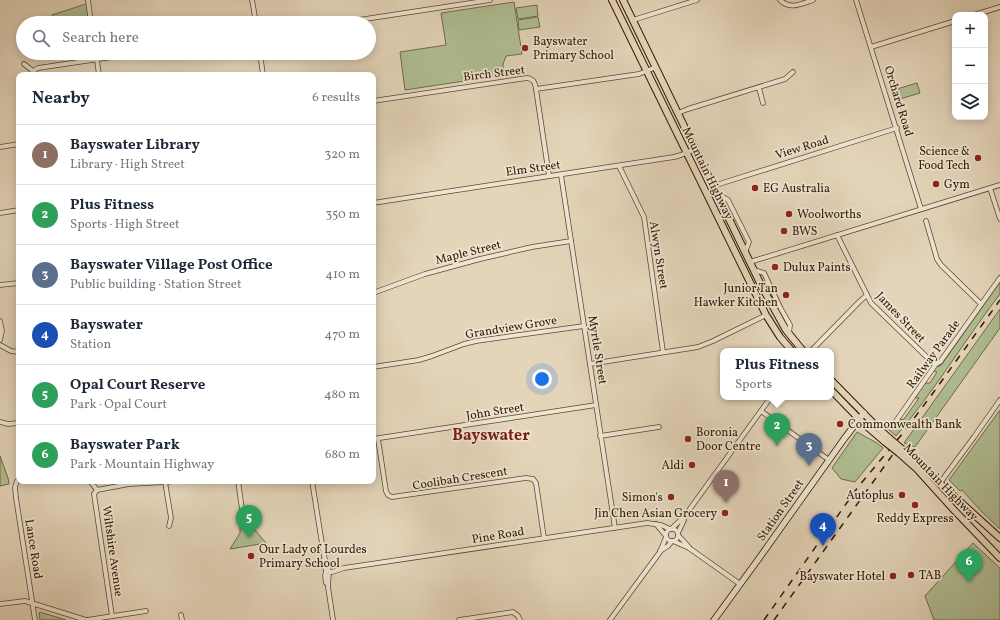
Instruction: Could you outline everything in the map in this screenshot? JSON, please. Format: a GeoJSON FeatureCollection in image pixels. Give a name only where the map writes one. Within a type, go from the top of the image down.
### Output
{"type":"FeatureCollection","features":[{"type":"Feature","properties":{"kind":"main road","name":"Mountain Highway"},"geometry":{"type":"LineString","coordinates":[[612,0],[766,316],[789,348]]}},
{"type":"Feature","properties":{"kind":"main road","name":"Mountain Highway"},"geometry":{"type":"LineString","coordinates":[[623,0],[754,270],[775,311],[789,334],[801,348]]}},
{"type":"Feature","properties":{"kind":"main road","name":"Mountain Highway"},"geometry":{"type":"LineString","coordinates":[[834,383],[864,413],[887,440]]}},
{"type":"Feature","properties":{"kind":"main road","name":"Mountain Highway"},"geometry":{"type":"LineString","coordinates":[[834,393],[864,424],[887,440],[940,483],[1000,538]]}},
{"type":"Feature","properties":{"kind":"main road","name":"Station Street"},"geometry":{"type":"LineString","coordinates":[[714,620],[864,413]]}},
{"type":"Feature","properties":{"kind":"main road","name":"Mountain Highway"},"geometry":{"type":"LineString","coordinates":[[900,451],[1000,558]]}},
{"type":"Feature","properties":{"kind":"main road"},"geometry":{"type":"LineString","coordinates":[[940,483],[938,486],[969,526]]}},
{"type":"Feature","properties":{"kind":"street"},"geometry":{"type":"LineString","coordinates":[[88,0],[91,16]]}},
{"type":"Feature","properties":{"kind":"street"},"geometry":{"type":"LineString","coordinates":[[252,0],[255,16]]}},
{"type":"Feature","properties":{"kind":"street"},"geometry":{"type":"LineString","coordinates":[[376,17],[490,0]]}},
{"type":"Feature","properties":{"kind":"street"},"geometry":{"type":"LineString","coordinates":[[633,20],[697,0]]}},
{"type":"Feature","properties":{"kind":"street"},"geometry":{"type":"LineString","coordinates":[[780,0],[787,6],[793,6],[813,0]]}},
{"type":"Feature","properties":{"kind":"street","name":"Orchard Road"},"geometry":{"type":"LineString","coordinates":[[856,0],[921,209]]}},
{"type":"Feature","properties":{"kind":"street"},"geometry":{"type":"LineString","coordinates":[[984,12],[1000,7]]}},
{"type":"Feature","properties":{"kind":"street"},"geometry":{"type":"LineString","coordinates":[[871,47],[952,22]]}},
{"type":"Feature","properties":{"kind":"street"},"geometry":{"type":"LineString","coordinates":[[33,72],[38,68],[90,60]]}},
{"type":"Feature","properties":{"kind":"street"},"geometry":{"type":"LineString","coordinates":[[97,60],[99,72]]}},
{"type":"Feature","properties":{"kind":"street"},"geometry":{"type":"LineString","coordinates":[[261,60],[263,72]]}},
{"type":"Feature","properties":{"kind":"street"},"geometry":{"type":"LineString","coordinates":[[24,64],[31,72]]}},
{"type":"Feature","properties":{"kind":"street","name":"Birch Street"},"geometry":{"type":"LineString","coordinates":[[376,101],[527,78],[534,81],[536,90],[638,74],[656,67]]}},
{"type":"Feature","properties":{"kind":"street"},"geometry":{"type":"LineString","coordinates":[[678,113],[785,79],[793,72]]}},
{"type":"Feature","properties":{"kind":"street"},"geometry":{"type":"LineString","coordinates":[[758,88],[763,103]]}},
{"type":"Feature","properties":{"kind":"street"},"geometry":{"type":"LineString","coordinates":[[536,90],[549,176]]}},
{"type":"Feature","properties":{"kind":"street","name":"View Road"},"geometry":{"type":"LineString","coordinates":[[713,186],[896,128]]}},
{"type":"Feature","properties":{"kind":"street"},"geometry":{"type":"LineString","coordinates":[[0,147],[16,144]]}},
{"type":"Feature","properties":{"kind":"street","name":"Elm Street"},"geometry":{"type":"LineString","coordinates":[[376,203],[674,157],[695,149]]}},
{"type":"Feature","properties":{"kind":"street","name":"Alwyn Street"},"geometry":{"type":"LineString","coordinates":[[619,166],[644,217],[664,352]]}},
{"type":"Feature","properties":{"kind":"street","name":"Myrtle Street"},"geometry":{"type":"LineString","coordinates":[[561,174],[615,528]]}},
{"type":"Feature","properties":{"kind":"street"},"geometry":{"type":"LineString","coordinates":[[750,262],[1000,185]]}},
{"type":"Feature","properties":{"kind":"street"},"geometry":{"type":"LineString","coordinates":[[990,188],[1000,219]]}},
{"type":"Feature","properties":{"kind":"street"},"geometry":{"type":"LineString","coordinates":[[0,213],[16,210]]}},
{"type":"Feature","properties":{"kind":"street"},"geometry":{"type":"LineString","coordinates":[[926,221],[937,259],[941,265],[981,304]]}},
{"type":"Feature","properties":{"kind":"street","name":"James Street"},"geometry":{"type":"LineString","coordinates":[[837,235],[871,303],[933,363],[936,364]]}},
{"type":"Feature","properties":{"kind":"street","name":"Maple Street"},"geometry":{"type":"LineString","coordinates":[[376,293],[425,274],[532,247],[571,241]]}},
{"type":"Feature","properties":{"kind":"street","name":"Railway Parade"},"geometry":{"type":"LineString","coordinates":[[874,424],[885,427],[894,424],[936,364],[940,362],[1000,278]]}},
{"type":"Feature","properties":{"kind":"street"},"geometry":{"type":"LineString","coordinates":[[0,285],[16,282]]}},
{"type":"Feature","properties":{"kind":"street"},"geometry":{"type":"LineString","coordinates":[[814,348],[849,311],[867,295]]}},
{"type":"Feature","properties":{"kind":"street"},"geometry":{"type":"LineString","coordinates":[[590,364],[698,347],[766,316]]}},
{"type":"Feature","properties":{"kind":"street"},"geometry":{"type":"LineString","coordinates":[[0,321],[2,331],[0,340]]}},
{"type":"Feature","properties":{"kind":"street","name":"Grandview Grove"},"geometry":{"type":"LineString","coordinates":[[376,367],[419,360],[476,341],[584,326]]}},
{"type":"Feature","properties":{"kind":"street"},"geometry":{"type":"LineString","coordinates":[[0,345],[11,351],[16,352]]}},
{"type":"Feature","properties":{"kind":"street"},"geometry":{"type":"LineString","coordinates":[[610,620],[660,552],[667,532],[684,517],[769,400]]}},
{"type":"Feature","properties":{"kind":"street"},"geometry":{"type":"LineString","coordinates":[[940,483],[1000,400]]}},
{"type":"Feature","properties":{"kind":"street","name":"John Street"},"geometry":{"type":"LineString","coordinates":[[376,439],[596,406]]}},
{"type":"Feature","properties":{"kind":"street"},"geometry":{"type":"LineString","coordinates":[[761,411],[829,460]]}},
{"type":"Feature","properties":{"kind":"street"},"geometry":{"type":"LineString","coordinates":[[0,422],[8,424],[16,423]]}},
{"type":"Feature","properties":{"kind":"street"},"geometry":{"type":"LineString","coordinates":[[600,436],[659,427]]}},
{"type":"Feature","properties":{"kind":"street","name":"Coolibah Crescent"},"geometry":{"type":"LineString","coordinates":[[376,444],[386,491],[392,498],[526,478],[533,479],[536,483],[544,538]]}},
{"type":"Feature","properties":{"kind":"street","name":"Lance Road"},"geometry":{"type":"LineString","coordinates":[[16,484],[16,498],[35,620]]}},
{"type":"Feature","properties":{"kind":"street"},"geometry":{"type":"LineString","coordinates":[[92,484],[97,490],[129,484]]}},
{"type":"Feature","properties":{"kind":"street"},"geometry":{"type":"LineString","coordinates":[[165,484],[171,518],[169,526]]}},
{"type":"Feature","properties":{"kind":"street"},"geometry":{"type":"LineString","coordinates":[[238,484],[242,509],[240,518]]}},
{"type":"Feature","properties":{"kind":"street"},"geometry":{"type":"LineString","coordinates":[[312,484],[324,556],[323,563],[328,571],[326,580],[333,620]]}},
{"type":"Feature","properties":{"kind":"street","name":"Wiltshire Avenue"},"geometry":{"type":"LineString","coordinates":[[97,490],[94,494],[112,616]]}},
{"type":"Feature","properties":{"kind":"street"},"geometry":{"type":"LineString","coordinates":[[660,552],[672,541],[677,539],[684,517]]}},
{"type":"Feature","properties":{"kind":"street","name":"Pine Road"},"geometry":{"type":"LineString","coordinates":[[328,571],[647,523],[661,524],[671,529]]}},
{"type":"Feature","properties":{"kind":"street"},"geometry":{"type":"LineString","coordinates":[[656,524],[668,539],[689,548],[740,584]]}},
{"type":"Feature","properties":{"kind":"street"},"geometry":{"type":"LineString","coordinates":[[671,529],[674,529],[689,548]]}},
{"type":"Feature","properties":{"kind":"street"},"geometry":{"type":"LineString","coordinates":[[0,604],[25,601],[86,620],[146,611]]}},
{"type":"Feature","properties":{"kind":"street"},"geometry":{"type":"LineString","coordinates":[[460,620],[513,612],[520,620]]}},
{"type":"Feature","properties":{"kind":"green space"},"geometry":{"type":"Polygon","coordinates":[[[514,2],[522,54],[506,56],[503,64],[504,75],[405,90],[400,52],[446,45],[441,13],[514,2]]]}},
{"type":"Feature","properties":{"kind":"green space"},"geometry":{"type":"Polygon","coordinates":[[[89,3],[90,16],[52,15],[89,3]]]}},
{"type":"Feature","properties":{"kind":"green space"},"geometry":{"type":"Polygon","coordinates":[[[537,5],[538,16],[518,19],[516,8],[537,5]]]}},
{"type":"Feature","properties":{"kind":"green space"},"geometry":{"type":"Polygon","coordinates":[[[538,17],[540,27],[519,30],[518,20],[538,17]]]}},
{"type":"Feature","properties":{"kind":"green space"},"geometry":{"type":"Polygon","coordinates":[[[917,83],[920,93],[900,99],[897,89],[917,83]]]}},
{"type":"Feature","properties":{"kind":"green space"},"geometry":{"type":"Polygon","coordinates":[[[1000,282],[1000,294],[923,402],[896,436],[888,428],[896,425],[899,420],[904,419],[919,398],[915,398],[925,383],[930,383],[937,372],[934,371],[935,367],[942,364],[1000,282]]]}},
{"type":"Feature","properties":{"kind":"green space"},"geometry":{"type":"Polygon","coordinates":[[[1000,309],[1000,328],[915,447],[904,443],[1000,309]]]}},
{"type":"Feature","properties":{"kind":"green space"},"geometry":{"type":"Polygon","coordinates":[[[1000,410],[1000,529],[962,490],[960,491],[949,480],[1000,410]]]}},
{"type":"Feature","properties":{"kind":"green space"},"geometry":{"type":"Polygon","coordinates":[[[857,432],[883,448],[855,482],[841,479],[832,468],[857,432]]]}},
{"type":"Feature","properties":{"kind":"green space"},"geometry":{"type":"Polygon","coordinates":[[[0,456],[9,484],[0,486],[0,456]]]}},
{"type":"Feature","properties":{"kind":"green space"},"geometry":{"type":"Polygon","coordinates":[[[248,522],[266,543],[230,549],[240,533],[240,526],[245,525],[248,522]]]}},
{"type":"Feature","properties":{"kind":"green space"},"geometry":{"type":"Polygon","coordinates":[[[973,543],[1000,568],[1000,620],[934,620],[925,596],[973,543]]]}},
{"type":"Feature","properties":{"kind":"green space"},"geometry":{"type":"Polygon","coordinates":[[[40,612],[66,620],[40,620],[40,612]]]}},
{"type":"Feature","properties":{"kind":"railway"},"geometry":{"type":"LineString","coordinates":[[764,620],[858,487],[903,433],[1000,300]]}},
{"type":"Feature","properties":{"kind":"railway"},"geometry":{"type":"LineString","coordinates":[[774,620],[901,443]]}},
{"type":"Feature","properties":{"kind":"place","name":"Bayswater Primary School"},"geometry":{"type":"Point","coordinates":[525,48]}},
{"type":"Feature","properties":{"kind":"place","name":"Science & Food Tech"},"geometry":{"type":"Point","coordinates":[978,158]}},
{"type":"Feature","properties":{"kind":"place","name":"Gym"},"geometry":{"type":"Point","coordinates":[936,184]}},
{"type":"Feature","properties":{"kind":"place","name":"EG Australia"},"geometry":{"type":"Point","coordinates":[755,188]}},
{"type":"Feature","properties":{"kind":"place","name":"Woolworths"},"geometry":{"type":"Point","coordinates":[789,214]}},
{"type":"Feature","properties":{"kind":"place","name":"BWS"},"geometry":{"type":"Point","coordinates":[784,231]}},
{"type":"Feature","properties":{"kind":"place","name":"Dulux Paints"},"geometry":{"type":"Point","coordinates":[775,267]}},
{"type":"Feature","properties":{"kind":"place","name":"Junior Tan Hawker Kitchen"},"geometry":{"type":"Point","coordinates":[786,295]}},
{"type":"Feature","properties":{"kind":"place","name":"Commonwealth Bank"},"geometry":{"type":"Point","coordinates":[840,424]}},
{"type":"Feature","properties":{"kind":"place","name":"Boronia Door Centre"},"geometry":{"type":"Point","coordinates":[688,439]}},
{"type":"Feature","properties":{"kind":"place","name":"Plus Fitness"},"geometry":{"type":"Point","coordinates":[777,446]}},
{"type":"Feature","properties":{"kind":"place","name":"Aldi"},"geometry":{"type":"Point","coordinates":[692,465]}},
{"type":"Feature","properties":{"kind":"place","name":"Bayswater Village Post Office"},"geometry":{"type":"Point","coordinates":[809,466]}},
{"type":"Feature","properties":{"kind":"place","name":"Autoplus"},"geometry":{"type":"Point","coordinates":[902,495]}},
{"type":"Feature","properties":{"kind":"place","name":"Simon's"},"geometry":{"type":"Point","coordinates":[671,497]}},
{"type":"Feature","properties":{"kind":"place","name":"Bayswater Library"},"geometry":{"type":"Point","coordinates":[726,503]}},
{"type":"Feature","properties":{"kind":"place","name":"Reddy Express"},"geometry":{"type":"Point","coordinates":[915,505]}},
{"type":"Feature","properties":{"kind":"place","name":"Jin Chen Asian Grocery"},"geometry":{"type":"Point","coordinates":[725,513]}},
{"type":"Feature","properties":{"kind":"place","name":"Opal Court Reserve"},"geometry":{"type":"Point","coordinates":[249,538]}},
{"type":"Feature","properties":{"kind":"place","name":"Bayswater"},"geometry":{"type":"Point","coordinates":[823,546]}},
{"type":"Feature","properties":{"kind":"place","name":"Our Lady of Lourdes Primary School"},"geometry":{"type":"Point","coordinates":[251,556]}},
{"type":"Feature","properties":{"kind":"place","name":"TAB"},"geometry":{"type":"Point","coordinates":[911,575]}},
{"type":"Feature","properties":{"kind":"place","name":"Bayswater Hotel"},"geometry":{"type":"Point","coordinates":[893,576]}},
{"type":"Feature","properties":{"kind":"place","name":"Bayswater Park"},"geometry":{"type":"Point","coordinates":[969,582]}},
{"type":"Feature","properties":{"kind":"district","name":"Bayswater"},"geometry":{"type":"Point","coordinates":[491,434]}}]}
